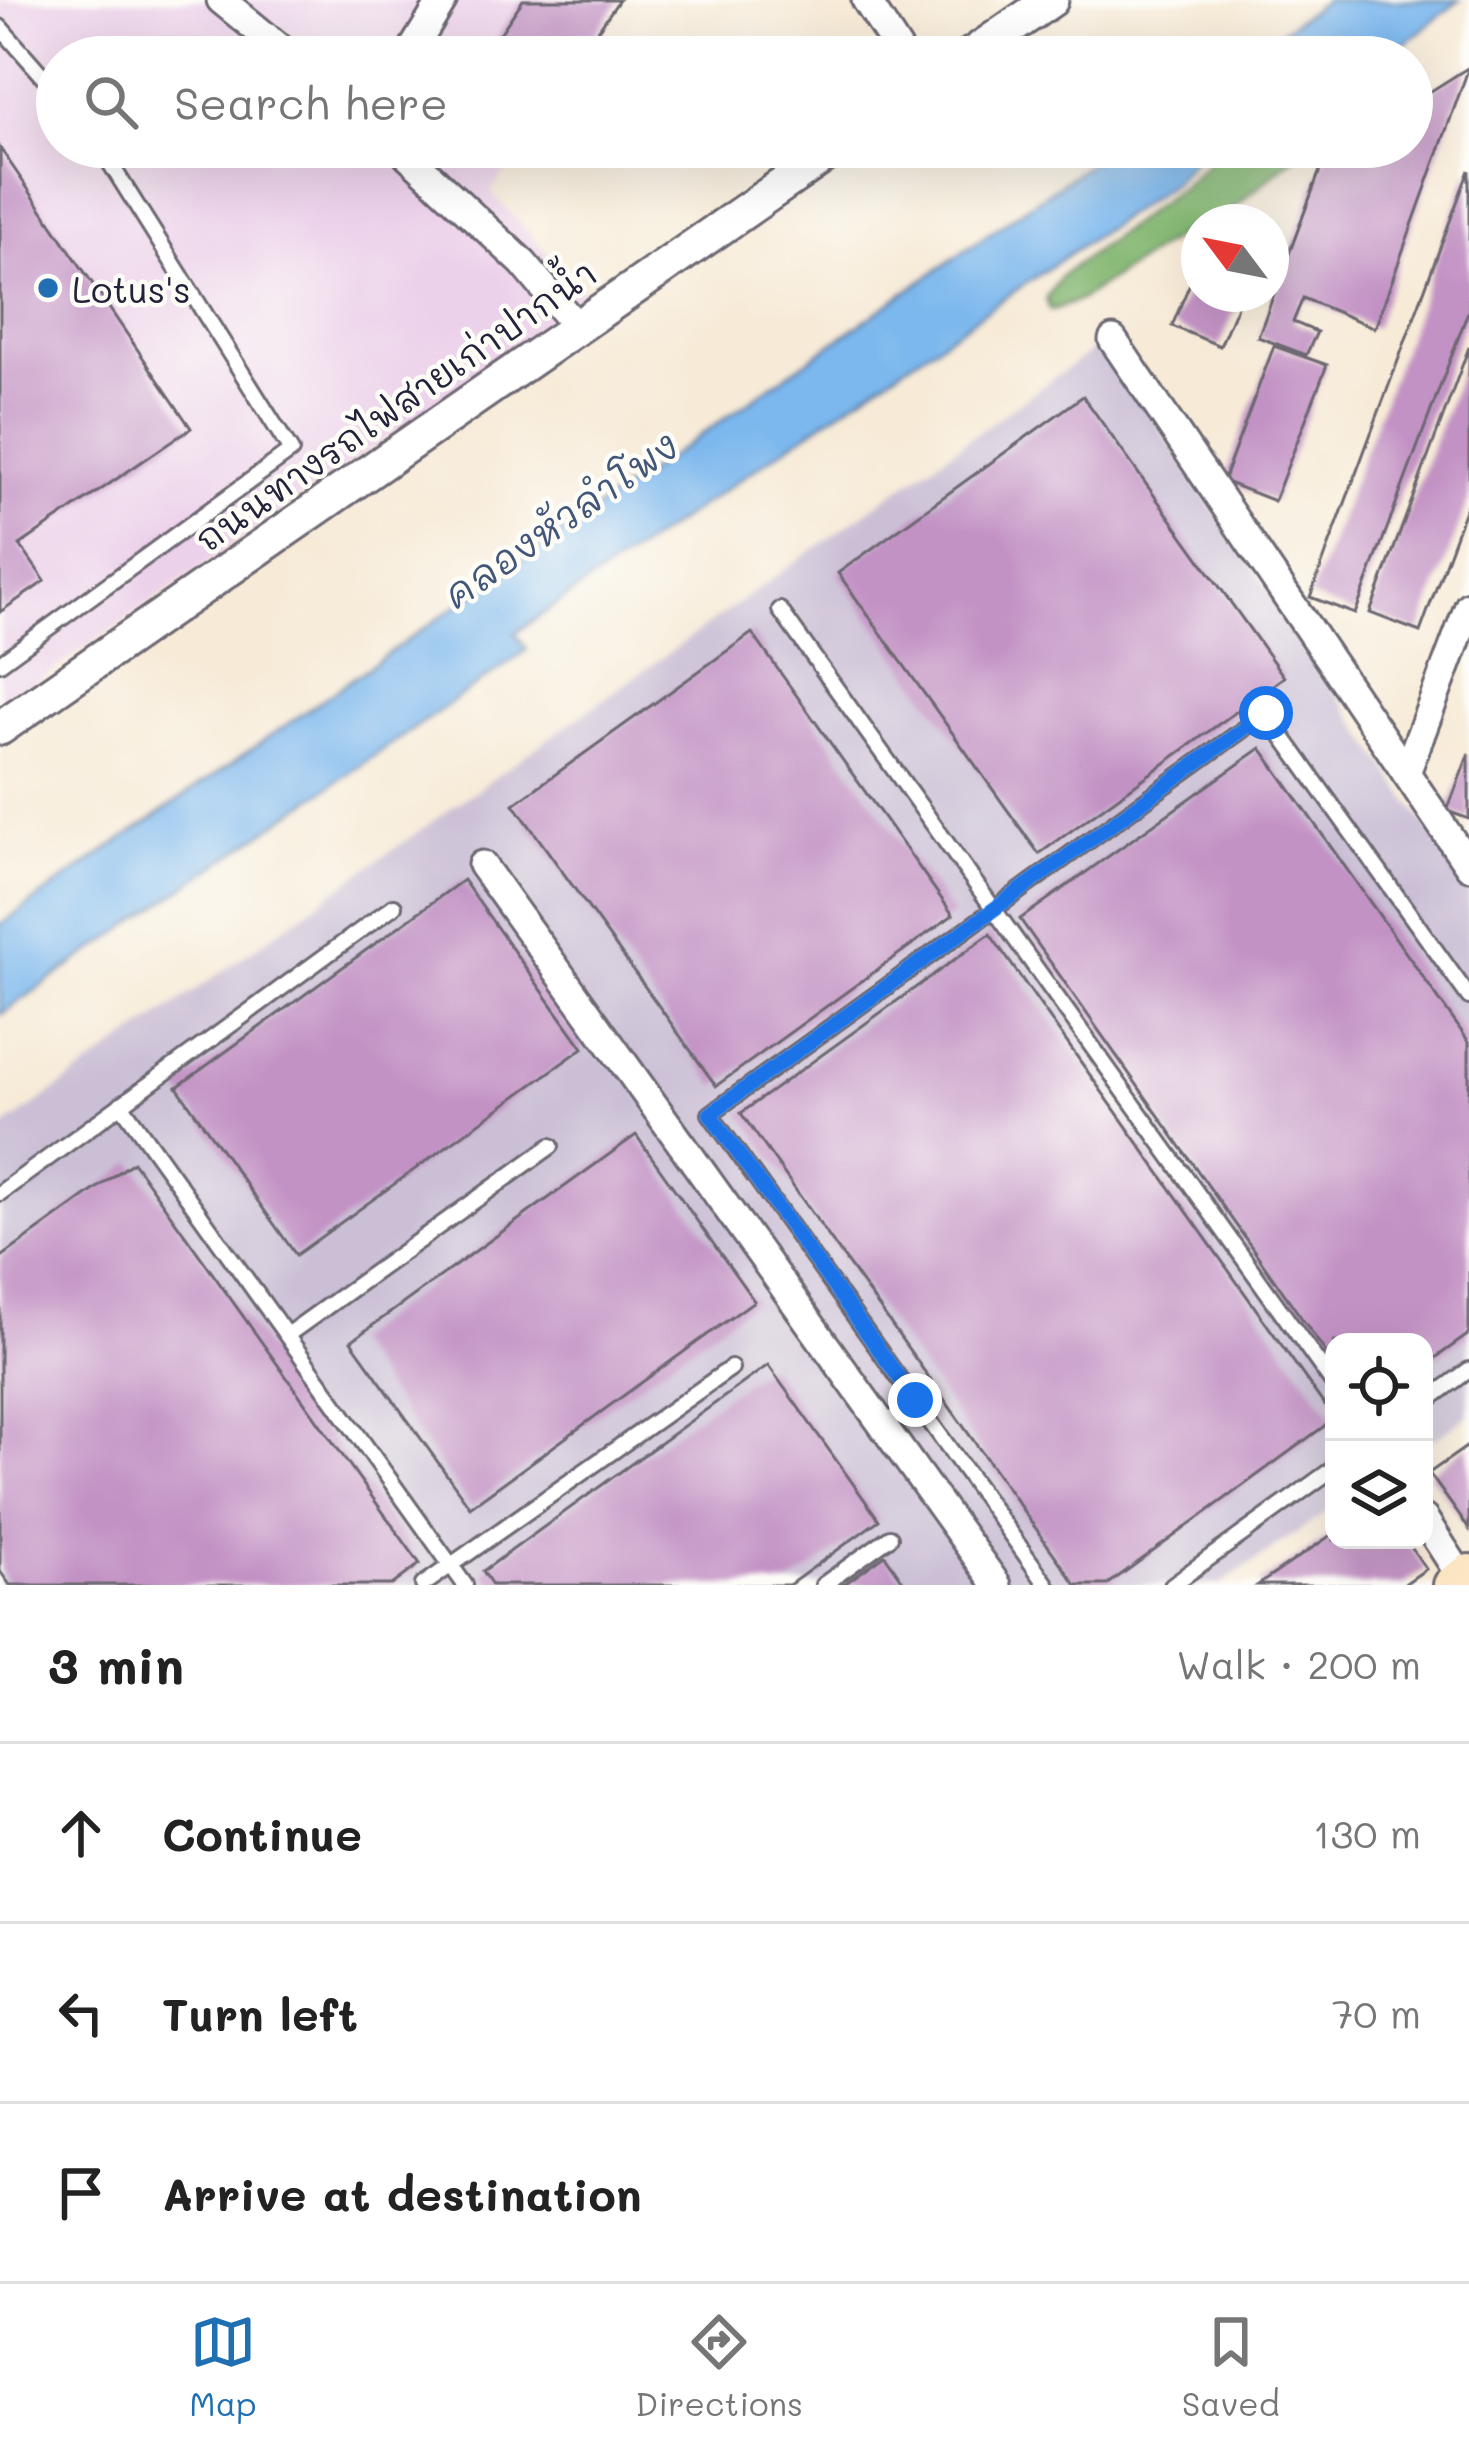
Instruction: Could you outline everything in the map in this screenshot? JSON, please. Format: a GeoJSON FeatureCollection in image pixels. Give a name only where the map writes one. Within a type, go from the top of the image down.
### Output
{"type":"FeatureCollection","features":[{"type":"Feature","properties":{"kind":"street"},"geometry":{"type":"LineString","coordinates":[[220,0],[265,36]]}},
{"type":"Feature","properties":{"kind":"street"},"geometry":{"type":"LineString","coordinates":[[421,36],[443,0]]}},
{"type":"Feature","properties":{"kind":"street"},"geometry":{"type":"LineString","coordinates":[[866,0],[889,36]]}},
{"type":"Feature","properties":{"kind":"street"},"geometry":{"type":"LineString","coordinates":[[999,36],[1051,0]]}},
{"type":"Feature","properties":{"kind":"street"},"geometry":{"type":"LineString","coordinates":[[421,168],[523,263],[576,326]]}},
{"type":"Feature","properties":{"kind":"street","name":"ถนนทางรถไฟสายเก่าปากน้ำ"},"geometry":{"type":"LineString","coordinates":[[0,728],[806,168]]}},
{"type":"Feature","properties":{"kind":"street"},"geometry":{"type":"LineString","coordinates":[[1113,340],[1469,866]]}},
{"type":"Feature","properties":{"kind":"street"},"geometry":{"type":"LineString","coordinates":[[1406,772],[1469,606]]}},
{"type":"Feature","properties":{"kind":"street"},"geometry":{"type":"LineString","coordinates":[[482,865],[997,1585]]}},
{"type":"Feature","properties":{"kind":"street"},"geometry":{"type":"LineString","coordinates":[[1433,1534],[1461,1579]]}},
{"type":"Feature","properties":{"kind":"lane"},"geometry":{"type":"LineString","coordinates":[[0,27],[36,68]]}},
{"type":"Feature","properties":{"kind":"lane"},"geometry":{"type":"LineString","coordinates":[[0,663],[291,451],[113,168]]}},
{"type":"Feature","properties":{"kind":"lane"},"geometry":{"type":"LineString","coordinates":[[779,610],[1325,1372]]}},
{"type":"Feature","properties":{"kind":"lane"},"geometry":{"type":"LineString","coordinates":[[1047,1585],[710,1114],[1266,713],[1469,997]]}},
{"type":"Feature","properties":{"kind":"lane"},"geometry":{"type":"LineString","coordinates":[[0,1193],[394,907]]}},
{"type":"Feature","properties":{"kind":"lane"},"geometry":{"type":"LineString","coordinates":[[121,1104],[465,1585]]}},
{"type":"Feature","properties":{"kind":"lane"},"geometry":{"type":"LineString","coordinates":[[287,1335],[551,1147]]}},
{"type":"Feature","properties":{"kind":"lane"},"geometry":{"type":"LineString","coordinates":[[424,1585],[731,1369]]}},
{"type":"Feature","properties":{"kind":"lane"},"geometry":{"type":"LineString","coordinates":[[1433,1396],[1469,1370]]}},
{"type":"Feature","properties":{"kind":"lane"},"geometry":{"type":"LineString","coordinates":[[884,1426],[915,1400]]}},
{"type":"Feature","properties":{"kind":"lane"},"geometry":{"type":"LineString","coordinates":[[1172,1585],[1325,1474]]}},
{"type":"Feature","properties":{"kind":"lane"},"geometry":{"type":"LineString","coordinates":[[823,1585],[890,1538]]}},
{"type":"Feature","properties":{"kind":"shaded area"},"geometry":{"type":"Polygon","coordinates":[[[0,0],[621,0],[597,36],[36,36],[36,168],[508,168],[491,192],[588,298],[0,707],[0,0]]]}},
{"type":"Feature","properties":{"kind":"shaded area"},"geometry":{"type":"Polygon","coordinates":[[[1103,343],[1469,891],[1469,1415],[1433,1440],[1433,1333],[1325,1333],[1325,1513],[1220,1585],[0,1585],[0,1130],[1103,343]]]}},
{"type":"Feature","properties":{"kind":"green space"},"geometry":{"type":"Polygon","coordinates":[[[1201,168],[1281,168],[1238,204],[1181,204],[1181,234],[1078,301],[1050,311],[1046,298],[1062,275],[1201,168]]]}},
{"type":"Feature","properties":{"kind":"water"},"geometry":{"type":"Polygon","coordinates":[[[1326,0],[1460,0],[1414,36],[1274,36],[1326,0]]]}},
{"type":"Feature","properties":{"kind":"water"},"geometry":{"type":"Polygon","coordinates":[[[1083,168],[1186,168],[1171,184],[515,633],[527,650],[0,1015],[0,925],[1083,168]]]}},
{"type":"Feature","properties":{"kind":"building"},"geometry":{"type":"Polygon","coordinates":[[[523,0],[619,0],[594,36],[498,36],[523,0]]]}},
{"type":"Feature","properties":{"kind":"building"},"geometry":{"type":"Polygon","coordinates":[[[1469,67],[1433,167],[1433,90],[1469,67]]]}},
{"type":"Feature","properties":{"kind":"building","name":"Lotus's"},"geometry":{"type":"Polygon","coordinates":[[[0,148],[191,428],[20,545],[45,581],[0,612],[0,148]]]}},
{"type":"Feature","properties":{"kind":"building"},"geometry":{"type":"Polygon","coordinates":[[[1321,168],[1433,168],[1375,328],[1303,298],[1293,322],[1317,332],[1306,355],[1258,337],[1267,312],[1289,312],[1289,254],[1321,168]]]}},
{"type":"Feature","properties":{"kind":"building"},"geometry":{"type":"Polygon","coordinates":[[[1469,170],[1469,309],[1355,614],[1310,597],[1469,170]]]}},
{"type":"Feature","properties":{"kind":"building"},"geometry":{"type":"Polygon","coordinates":[[[1181,305],[1181,312],[1234,312],[1220,346],[1172,326],[1181,305]]]}},
{"type":"Feature","properties":{"kind":"building"},"geometry":{"type":"Polygon","coordinates":[[[1274,346],[1327,365],[1274,501],[1223,481],[1274,346]]]}},
{"type":"Feature","properties":{"kind":"building"},"geometry":{"type":"Polygon","coordinates":[[[1469,347],[1469,499],[1420,632],[1370,613],[1469,347]]]}},
{"type":"Feature","properties":{"kind":"building"},"geometry":{"type":"Polygon","coordinates":[[[1083,396],[1284,677],[1039,854],[838,573],[1083,396]]]}},
{"type":"Feature","properties":{"kind":"building"},"geometry":{"type":"Polygon","coordinates":[[[752,633],[953,915],[716,1086],[514,804],[752,633]]]}},
{"type":"Feature","properties":{"kind":"building"},"geometry":{"type":"Polygon","coordinates":[[[1261,748],[1469,1042],[1469,1334],[1433,1360],[1433,1333],[1325,1333],[1325,1351],[1020,919],[1261,748]]]}},
{"type":"Feature","properties":{"kind":"building"},"geometry":{"type":"Polygon","coordinates":[[[1469,753],[1469,819],[1447,811],[1469,753]]]}},
{"type":"Feature","properties":{"kind":"building"},"geometry":{"type":"Polygon","coordinates":[[[463,880],[583,1048],[296,1255],[177,1087],[463,880]]]}},
{"type":"Feature","properties":{"kind":"building"},"geometry":{"type":"Polygon","coordinates":[[[990,934],[1325,1406],[1325,1426],[1107,1585],[1076,1585],[741,1113],[990,934]]]}},
{"type":"Feature","properties":{"kind":"building"},"geometry":{"type":"Polygon","coordinates":[[[636,1135],[754,1301],[470,1507],[351,1341],[636,1135]]]}},
{"type":"Feature","properties":{"kind":"building"},"geometry":{"type":"Polygon","coordinates":[[[133,1162],[420,1564],[392,1585],[10,1585],[0,1571],[0,1258],[133,1162]]]}},
{"type":"Feature","properties":{"kind":"building"},"geometry":{"type":"Polygon","coordinates":[[[768,1365],[879,1520],[789,1585],[492,1585],[483,1571],[768,1365]]]}},
{"type":"Feature","properties":{"kind":"building"},"geometry":{"type":"Polygon","coordinates":[[[1469,1445],[1469,1529],[1433,1479],[1433,1470],[1469,1445]]]}},
{"type":"Feature","properties":{"kind":"building"},"geometry":{"type":"Polygon","coordinates":[[[1325,1539],[1325,1549],[1412,1549],[1426,1569],[1403,1585],[1258,1585],[1325,1539]]]}},
{"type":"Feature","properties":{"kind":"building"},"geometry":{"type":"Polygon","coordinates":[[[885,1555],[906,1585],[843,1585],[885,1555]]]}},
{"type":"Feature","properties":{"kind":"place","name":"Lotus's"},"geometry":{"type":"Point","coordinates":[48,288]}},
{"type":"Feature","properties":{"kind":"route"},"geometry":{"type":"LineString","coordinates":[[915,1400],[710,1114],[1266,713]]}},
{"type":"Feature","properties":{"kind":"water label","name":"คลองหัวลำโพง"},"geometry":{"type":"Point","coordinates":[560,519]}}]}
